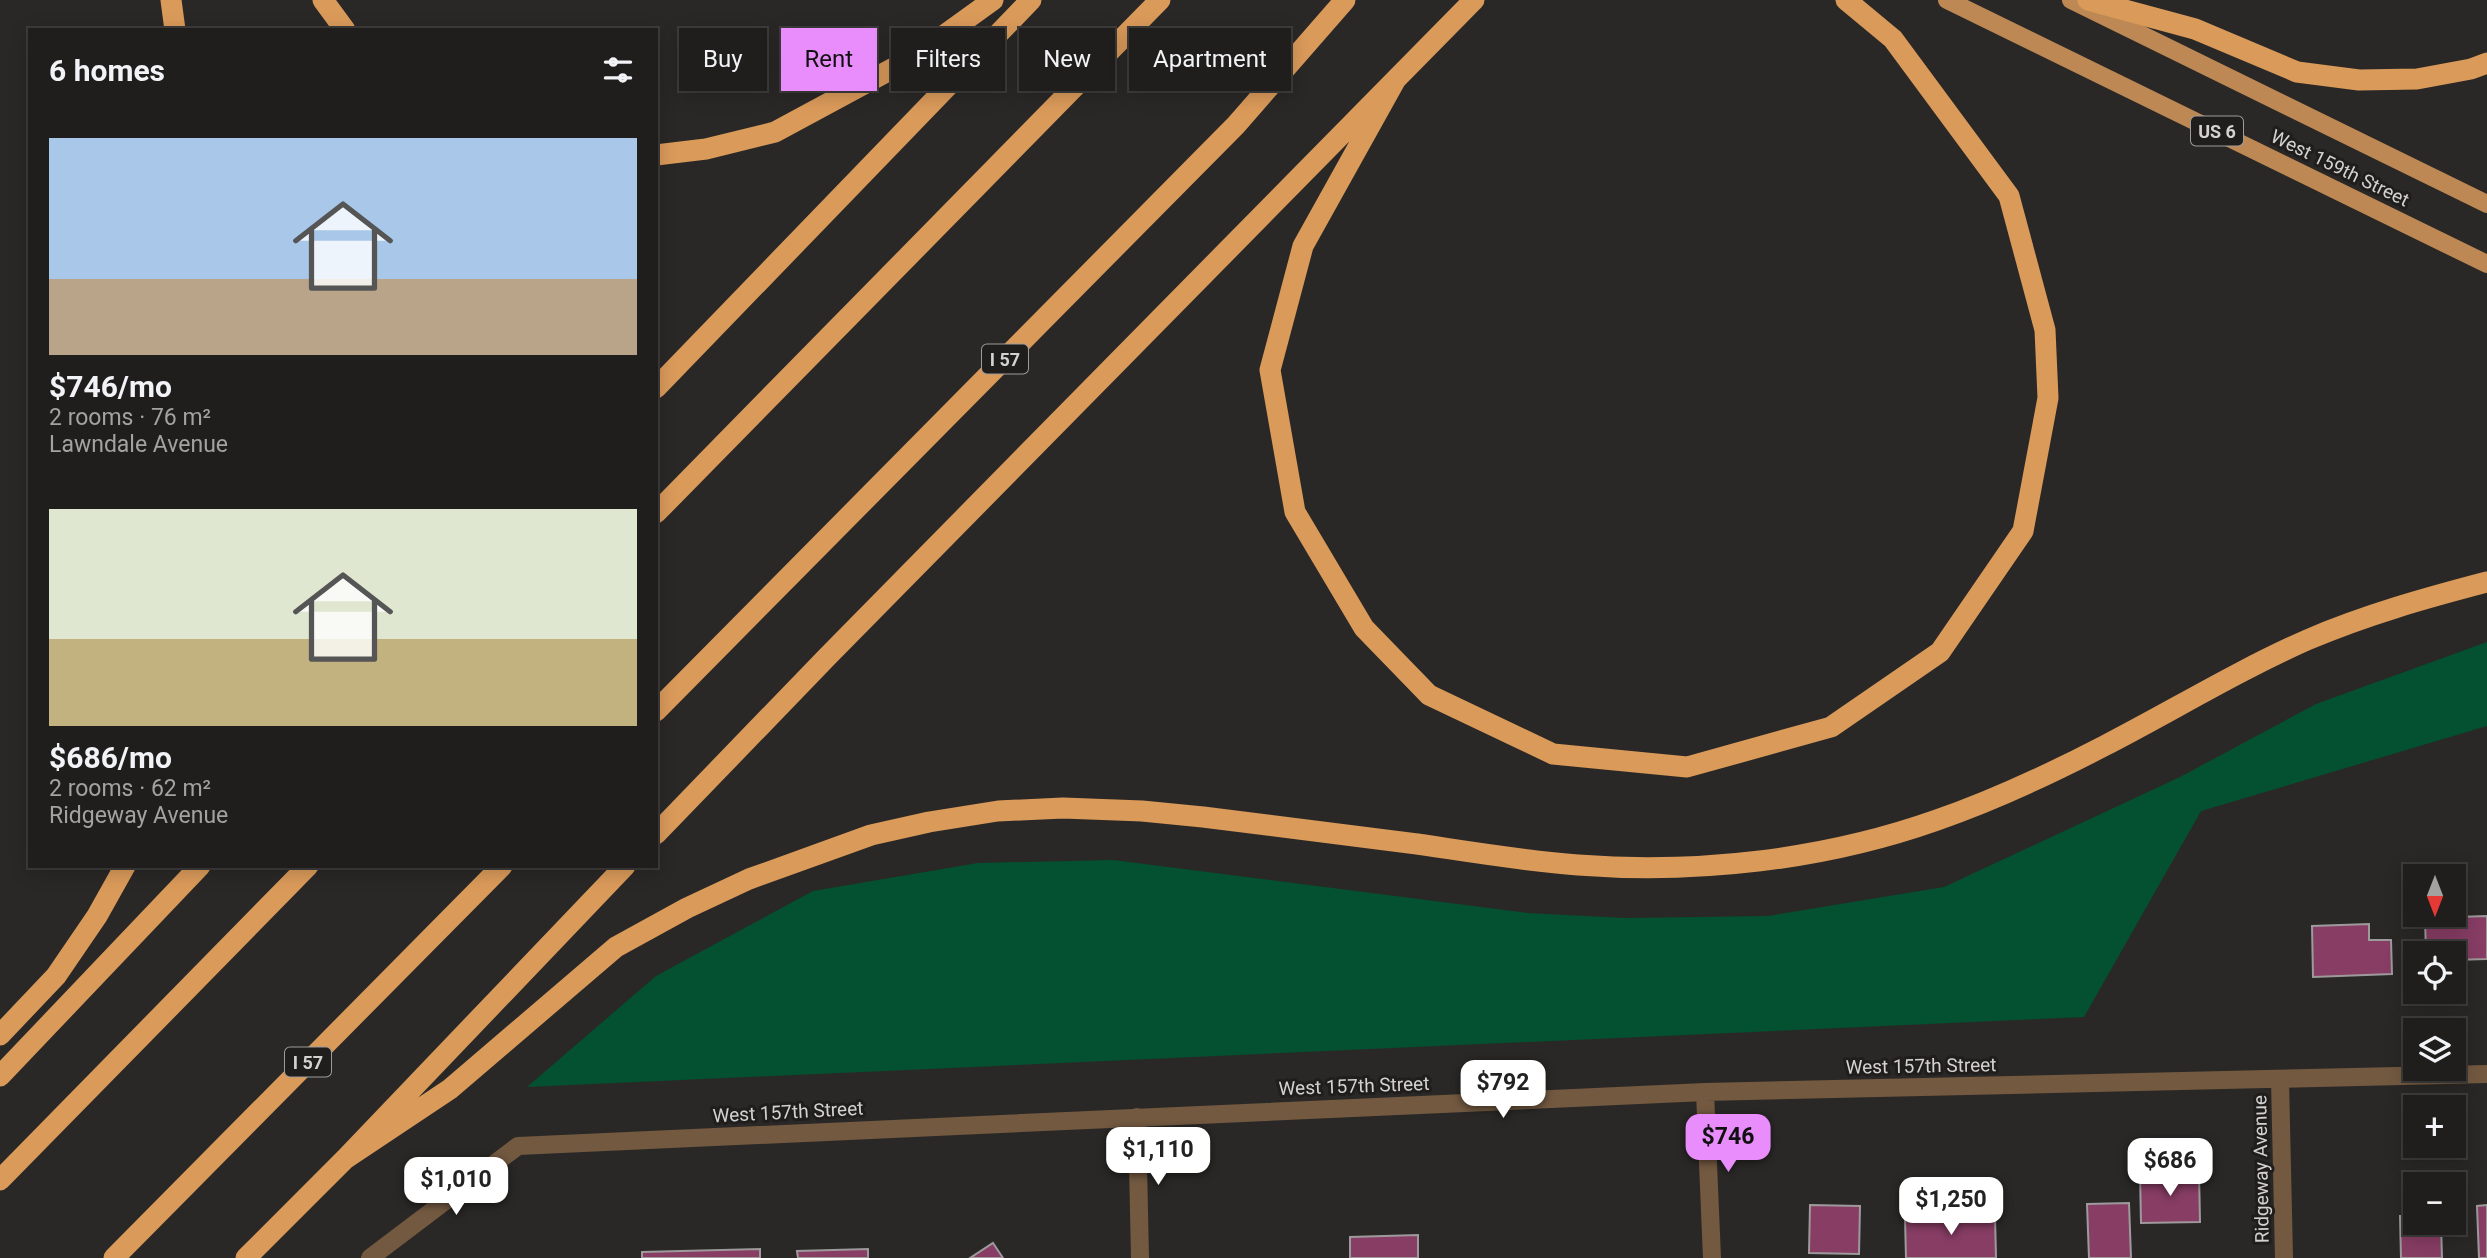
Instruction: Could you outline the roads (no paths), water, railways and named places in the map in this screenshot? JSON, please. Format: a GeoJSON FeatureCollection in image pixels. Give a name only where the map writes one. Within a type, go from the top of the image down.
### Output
{"type":"FeatureCollection","features":[{"type":"Feature","properties":{"kind":"highway"},"geometry":{"type":"LineString","coordinates":[[171,0],[175,28]]}},
{"type":"Feature","properties":{"kind":"highway"},"geometry":{"type":"LineString","coordinates":[[323,0],[344,28]]}},
{"type":"Feature","properties":{"kind":"highway"},"geometry":{"type":"LineString","coordinates":[[658,155],[706,149],[775,132],[915,57],[993,0]]}},
{"type":"Feature","properties":{"kind":"highway"},"geometry":{"type":"LineString","coordinates":[[658,386],[1031,0]]}},
{"type":"Feature","properties":{"kind":"highway"},"geometry":{"type":"LineString","coordinates":[[658,511],[1160,0]]}},
{"type":"Feature","properties":{"kind":"highway","name":"I 57"},"geometry":{"type":"LineString","coordinates":[[658,709],[1236,125],[1345,0]]}},
{"type":"Feature","properties":{"kind":"highway"},"geometry":{"type":"LineString","coordinates":[[658,832],[1474,0]]}},
{"type":"Feature","properties":{"kind":"highway"},"geometry":{"type":"LineString","coordinates":[[1396,79],[1303,246],[1270,370],[1295,512],[1364,628],[1429,695],[1553,754],[1687,767],[1830,727],[1940,652],[2023,531],[2048,398],[2045,330],[2009,196],[1893,39],[1846,0]]}},
{"type":"Feature","properties":{"kind":"highway"},"geometry":{"type":"LineString","coordinates":[[2088,0],[2195,29],[2297,72],[2359,80],[2417,79],[2471,69],[2487,63]]}},
{"type":"Feature","properties":{"kind":"highway"},"geometry":{"type":"LineString","coordinates":[[345,1159],[450,1089],[616,947],[687,908],[750,879],[871,835],[998,811],[1063,808],[1203,817],[1579,865],[1693,866],[1768,860],[1848,845],[1934,821],[1978,804],[2092,752],[2308,640],[2378,614],[2487,582]]}},
{"type":"Feature","properties":{"kind":"highway"},"geometry":{"type":"LineString","coordinates":[[0,1035],[56,976],[97,916],[124,868]]}},
{"type":"Feature","properties":{"kind":"highway"},"geometry":{"type":"LineString","coordinates":[[0,1076],[198,868]]}},
{"type":"Feature","properties":{"kind":"highway"},"geometry":{"type":"LineString","coordinates":[[0,1180],[306,868]]}},
{"type":"Feature","properties":{"kind":"highway","name":"I 57"},"geometry":{"type":"LineString","coordinates":[[114,1258],[500,868]]}},
{"type":"Feature","properties":{"kind":"highway"},"geometry":{"type":"LineString","coordinates":[[246,1258],[345,1159],[623,868]]}},
{"type":"Feature","properties":{"kind":"main road","name":"West 159th Street"},"geometry":{"type":"LineString","coordinates":[[1947,0],[2487,264]]}},
{"type":"Feature","properties":{"kind":"main road","name":"West 159th Street"},"geometry":{"type":"LineString","coordinates":[[2071,0],[2487,204]]}},
{"type":"Feature","properties":{"kind":"street","name":"West 157th Street"},"geometry":{"type":"LineString","coordinates":[[370,1258],[518,1146],[1705,1092],[2487,1073]]}},
{"type":"Feature","properties":{"kind":"street","name":"Ridgeway Avenue"},"geometry":{"type":"LineString","coordinates":[[2280,1079],[2284,1258]]}},
{"type":"Feature","properties":{"kind":"street"},"geometry":{"type":"LineString","coordinates":[[1705,1092],[1712,1258]]}},
{"type":"Feature","properties":{"kind":"street"},"geometry":{"type":"LineString","coordinates":[[1137,1116],[1140,1258]]}}]}
